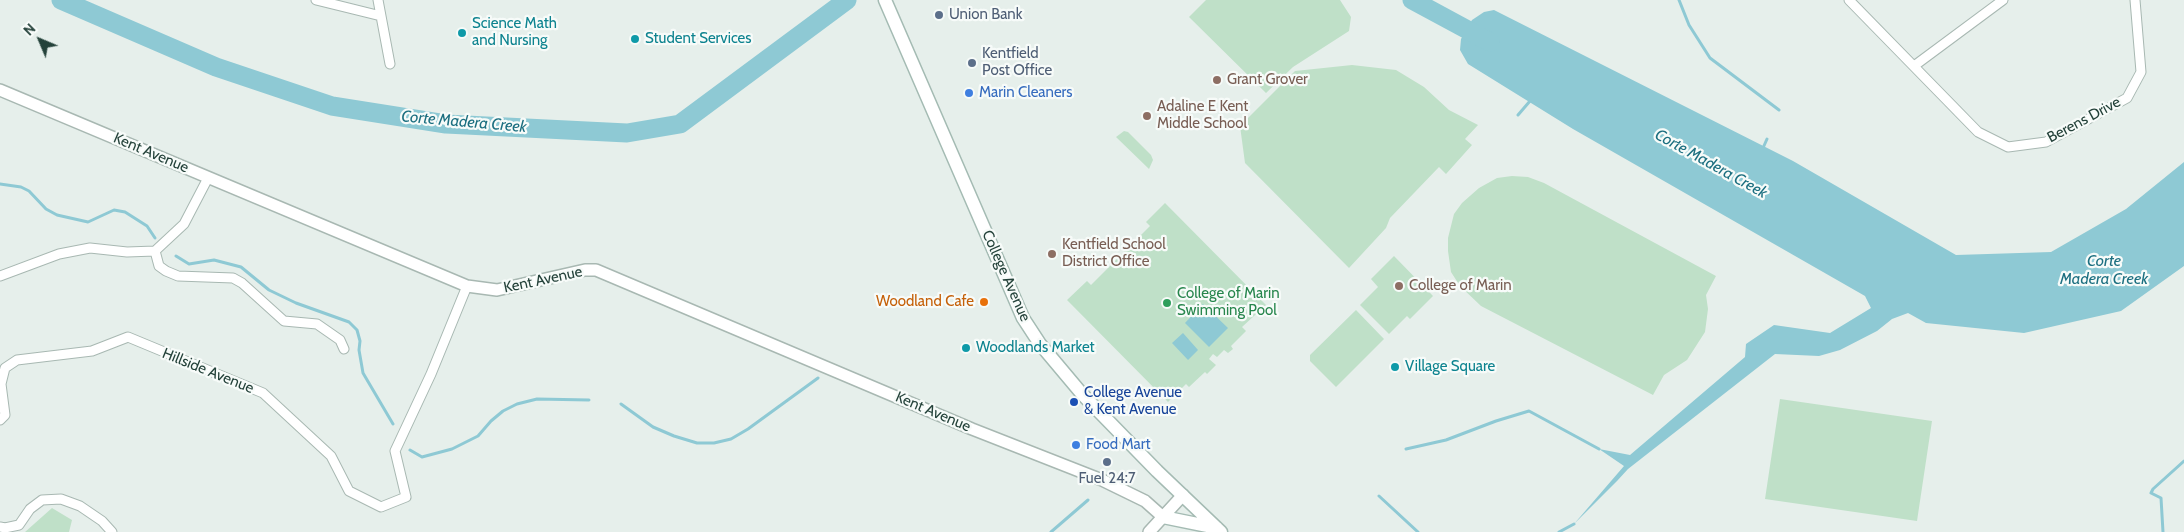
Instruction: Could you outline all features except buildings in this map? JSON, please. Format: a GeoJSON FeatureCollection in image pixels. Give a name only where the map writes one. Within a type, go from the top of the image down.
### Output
{"type":"FeatureCollection","features":[{"type":"Feature","properties":{"kind":"main road","name":"College Avenue"},"geometry":{"type":"LineString","coordinates":[[885,0],[1023,318],[1063,374],[1155,470],[1219,530]]}},
{"type":"Feature","properties":{"kind":"main road"},"geometry":{"type":"LineString","coordinates":[[1163,517],[1219,530]]}},
{"type":"Feature","properties":{"kind":"street"},"geometry":{"type":"LineString","coordinates":[[316,0],[381,16]]}},
{"type":"Feature","properties":{"kind":"street"},"geometry":{"type":"LineString","coordinates":[[378,0],[390,64]]}},
{"type":"Feature","properties":{"kind":"street","name":"Berens Drive"},"geometry":{"type":"LineString","coordinates":[[1849,0],[1978,132],[2008,147],[2046,142],[2127,98],[2141,72],[2135,0]]}},
{"type":"Feature","properties":{"kind":"street"},"geometry":{"type":"LineString","coordinates":[[1914,66],[2003,0]]}},
{"type":"Feature","properties":{"kind":"street","name":"Kent Avenue"},"geometry":{"type":"LineString","coordinates":[[0,90],[467,286],[497,290],[585,270],[596,270],[972,429],[1102,480],[1145,501],[1163,517]]}},
{"type":"Feature","properties":{"kind":"street"},"geometry":{"type":"LineString","coordinates":[[0,276],[59,254],[90,248],[127,252],[154,251],[184,224],[208,178]]}},
{"type":"Feature","properties":{"kind":"street"},"geometry":{"type":"LineString","coordinates":[[154,251],[159,266],[166,271],[178,276],[233,278],[242,283],[284,321],[317,324],[340,340],[344,349]]}},
{"type":"Feature","properties":{"kind":"street","name":"Hillside Avenue"},"geometry":{"type":"LineString","coordinates":[[0,420],[5,415],[1,384],[5,368],[17,360],[92,351],[128,337],[263,393],[331,456],[349,491],[381,506],[406,497],[395,451],[431,374],[467,286]]}},
{"type":"Feature","properties":{"kind":"street"},"geometry":{"type":"LineString","coordinates":[[1149,532],[1183,495]]}},
{"type":"Feature","properties":{"kind":"street"},"geometry":{"type":"LineString","coordinates":[[0,527],[5,528],[19,524],[30,509],[42,500],[61,499],[80,506],[102,521],[112,532]]}},
{"type":"Feature","properties":{"kind":"green space"},"geometry":{"type":"Polygon","coordinates":[[[1206,0],[1340,0],[1351,17],[1349,31],[1293,67],[1266,93],[1189,17],[1206,0]]]}},
{"type":"Feature","properties":{"kind":"green space"},"geometry":{"type":"Polygon","coordinates":[[[1352,65],[1396,70],[1424,87],[1449,110],[1478,125],[1465,139],[1472,145],[1446,174],[1439,167],[1390,218],[1386,228],[1349,268],[1245,163],[1240,126],[1295,71],[1352,65]]]}},
{"type":"Feature","properties":{"kind":"green space"},"geometry":{"type":"Polygon","coordinates":[[[1124,131],[1128,132],[1151,155],[1153,160],[1149,169],[1116,137],[1124,131]]]}},
{"type":"Feature","properties":{"kind":"green space"},"geometry":{"type":"Polygon","coordinates":[[[1512,176],[1528,177],[1544,183],[1716,276],[1706,295],[1708,309],[1705,332],[1687,360],[1664,375],[1653,395],[1481,306],[1460,286],[1451,272],[1448,251],[1448,238],[1454,214],[1462,203],[1479,188],[1497,178],[1512,176]]]}},
{"type":"Feature","properties":{"kind":"green space","name":"College of Marin Swimming Pool"},"geometry":{"type":"Polygon","coordinates":[[[1165,203],[1266,305],[1242,327],[1246,331],[1231,346],[1233,349],[1228,353],[1224,350],[1217,357],[1213,354],[1209,359],[1216,365],[1207,374],[1205,372],[1189,387],[1186,384],[1168,402],[1067,300],[1087,281],[1091,285],[1150,226],[1146,222],[1165,203]]]}},
{"type":"Feature","properties":{"kind":"green space"},"geometry":{"type":"Polygon","coordinates":[[[1394,256],[1433,296],[1410,319],[1407,316],[1389,334],[1360,305],[1378,287],[1371,279],[1394,256]]]}},
{"type":"Feature","properties":{"kind":"green space"},"geometry":{"type":"Polygon","coordinates":[[[1356,310],[1384,339],[1336,387],[1310,361],[1310,355],[1356,310]]]}},
{"type":"Feature","properties":{"kind":"green space"},"geometry":{"type":"Polygon","coordinates":[[[1780,399],[1932,421],[1917,521],[1765,499],[1780,399]]]}},
{"type":"Feature","properties":{"kind":"green space"},"geometry":{"type":"Polygon","coordinates":[[[52,508],[72,520],[69,532],[25,532],[52,508]]]}},
{"type":"Feature","properties":{"kind":"water","name":"Corte Madera Creek"},"geometry":{"type":"Polygon","coordinates":[[[1494,10],[1793,161],[1956,255],[2051,252],[2126,209],[2184,162],[2184,266],[2121,311],[2024,333],[1926,323],[1908,313],[1892,319],[1877,331],[1840,350],[1819,356],[1775,354],[1628,469],[1574,524],[1624,466],[1599,449],[1630,455],[1745,357],[1746,344],[1774,325],[1830,333],[1871,308],[1865,296],[1573,129],[1468,64],[1460,50],[1461,39],[1472,20],[1484,12],[1494,10]]]}},
{"type":"Feature","properties":{"kind":"water"},"geometry":{"type":"Polygon","coordinates":[[[1203,304],[1228,328],[1209,347],[1185,323],[1203,304]]]}},
{"type":"Feature","properties":{"kind":"water"},"geometry":{"type":"Polygon","coordinates":[[[1183,333],[1198,350],[1188,360],[1172,343],[1183,333]]]}},
{"type":"Feature","properties":{"kind":"waterway","name":"Corte Madera Creek"},"geometry":{"type":"LineString","coordinates":[[61,0],[216,67],[332,106],[446,124],[627,133],[680,124],[847,0]]}},
{"type":"Feature","properties":{"kind":"waterway","name":"Corte Madera Creek"},"geometry":{"type":"LineString","coordinates":[[1412,0],[1490,42]]}},
{"type":"Feature","properties":{"kind":"waterway"},"geometry":{"type":"LineString","coordinates":[[1679,0],[1689,25],[1710,58],[1779,110]]}},
{"type":"Feature","properties":{"kind":"waterway"},"geometry":{"type":"LineString","coordinates":[[1518,115],[1530,101]]}},
{"type":"Feature","properties":{"kind":"waterway"},"geometry":{"type":"LineString","coordinates":[[1763,148],[1767,139]]}},
{"type":"Feature","properties":{"kind":"waterway"},"geometry":{"type":"LineString","coordinates":[[0,184],[21,187],[29,191],[46,209],[57,215],[88,222],[114,210],[125,212],[147,226],[155,238]]}},
{"type":"Feature","properties":{"kind":"waterway"},"geometry":{"type":"LineString","coordinates":[[176,256],[189,264],[214,260],[241,267],[269,290],[296,303],[349,322],[357,330],[363,373],[393,424]]}},
{"type":"Feature","properties":{"kind":"waterway"},"geometry":{"type":"LineString","coordinates":[[621,404],[653,427],[674,436],[697,443],[714,443],[731,439],[748,429],[818,378]]}},
{"type":"Feature","properties":{"kind":"waterway"},"geometry":{"type":"LineString","coordinates":[[410,450],[422,457],[452,449],[478,436],[503,411],[517,404],[537,399],[589,400]]}},
{"type":"Feature","properties":{"kind":"waterway"},"geometry":{"type":"LineString","coordinates":[[1406,449],[1446,440],[1529,411],[1599,449]]}},
{"type":"Feature","properties":{"kind":"waterway"},"geometry":{"type":"LineString","coordinates":[[2163,532],[2161,498],[2151,493],[2184,461]]}},
{"type":"Feature","properties":{"kind":"waterway"},"geometry":{"type":"LineString","coordinates":[[1379,496],[1418,532]]}},
{"type":"Feature","properties":{"kind":"waterway"},"geometry":{"type":"LineString","coordinates":[[1051,532],[1088,500]]}},
{"type":"Feature","properties":{"kind":"waterway"},"geometry":{"type":"LineString","coordinates":[[1559,532],[1574,524]]}},
{"type":"Feature","properties":{"kind":"place","name":"Union Bank"},"geometry":{"type":"Point","coordinates":[939,15]}},
{"type":"Feature","properties":{"kind":"place","name":"Science Math and Nursing"},"geometry":{"type":"Point","coordinates":[462,33]}},
{"type":"Feature","properties":{"kind":"place","name":"Student Services"},"geometry":{"type":"Point","coordinates":[635,39]}},
{"type":"Feature","properties":{"kind":"place","name":"Kentfield Post Office"},"geometry":{"type":"Point","coordinates":[972,63]}},
{"type":"Feature","properties":{"kind":"place","name":"Grant Grover"},"geometry":{"type":"Point","coordinates":[1217,80]}},
{"type":"Feature","properties":{"kind":"place","name":"Marin Cleaners"},"geometry":{"type":"Point","coordinates":[969,93]}},
{"type":"Feature","properties":{"kind":"place","name":"Adaline E Kent Middle School"},"geometry":{"type":"Point","coordinates":[1147,116]}},
{"type":"Feature","properties":{"kind":"place","name":"Kentfield School District Office"},"geometry":{"type":"Point","coordinates":[1052,254]}},
{"type":"Feature","properties":{"kind":"place","name":"College of Marin"},"geometry":{"type":"Point","coordinates":[1399,286]}},
{"type":"Feature","properties":{"kind":"place","name":"Woodland Cafe"},"geometry":{"type":"Point","coordinates":[984,302]}},
{"type":"Feature","properties":{"kind":"place","name":"College of Marin Swimming Pool"},"geometry":{"type":"Point","coordinates":[1167,303]}},
{"type":"Feature","properties":{"kind":"place","name":"Woodlands Market"},"geometry":{"type":"Point","coordinates":[966,348]}},
{"type":"Feature","properties":{"kind":"place","name":"Village Square"},"geometry":{"type":"Point","coordinates":[1395,367]}},
{"type":"Feature","properties":{"kind":"place","name":"College Avenue & Kent Avenue"},"geometry":{"type":"Point","coordinates":[1074,402]}},
{"type":"Feature","properties":{"kind":"place","name":"Food Mart"},"geometry":{"type":"Point","coordinates":[1076,445]}},
{"type":"Feature","properties":{"kind":"place","name":"Fuel 24:7"},"geometry":{"type":"Point","coordinates":[1107,462]}}]}
